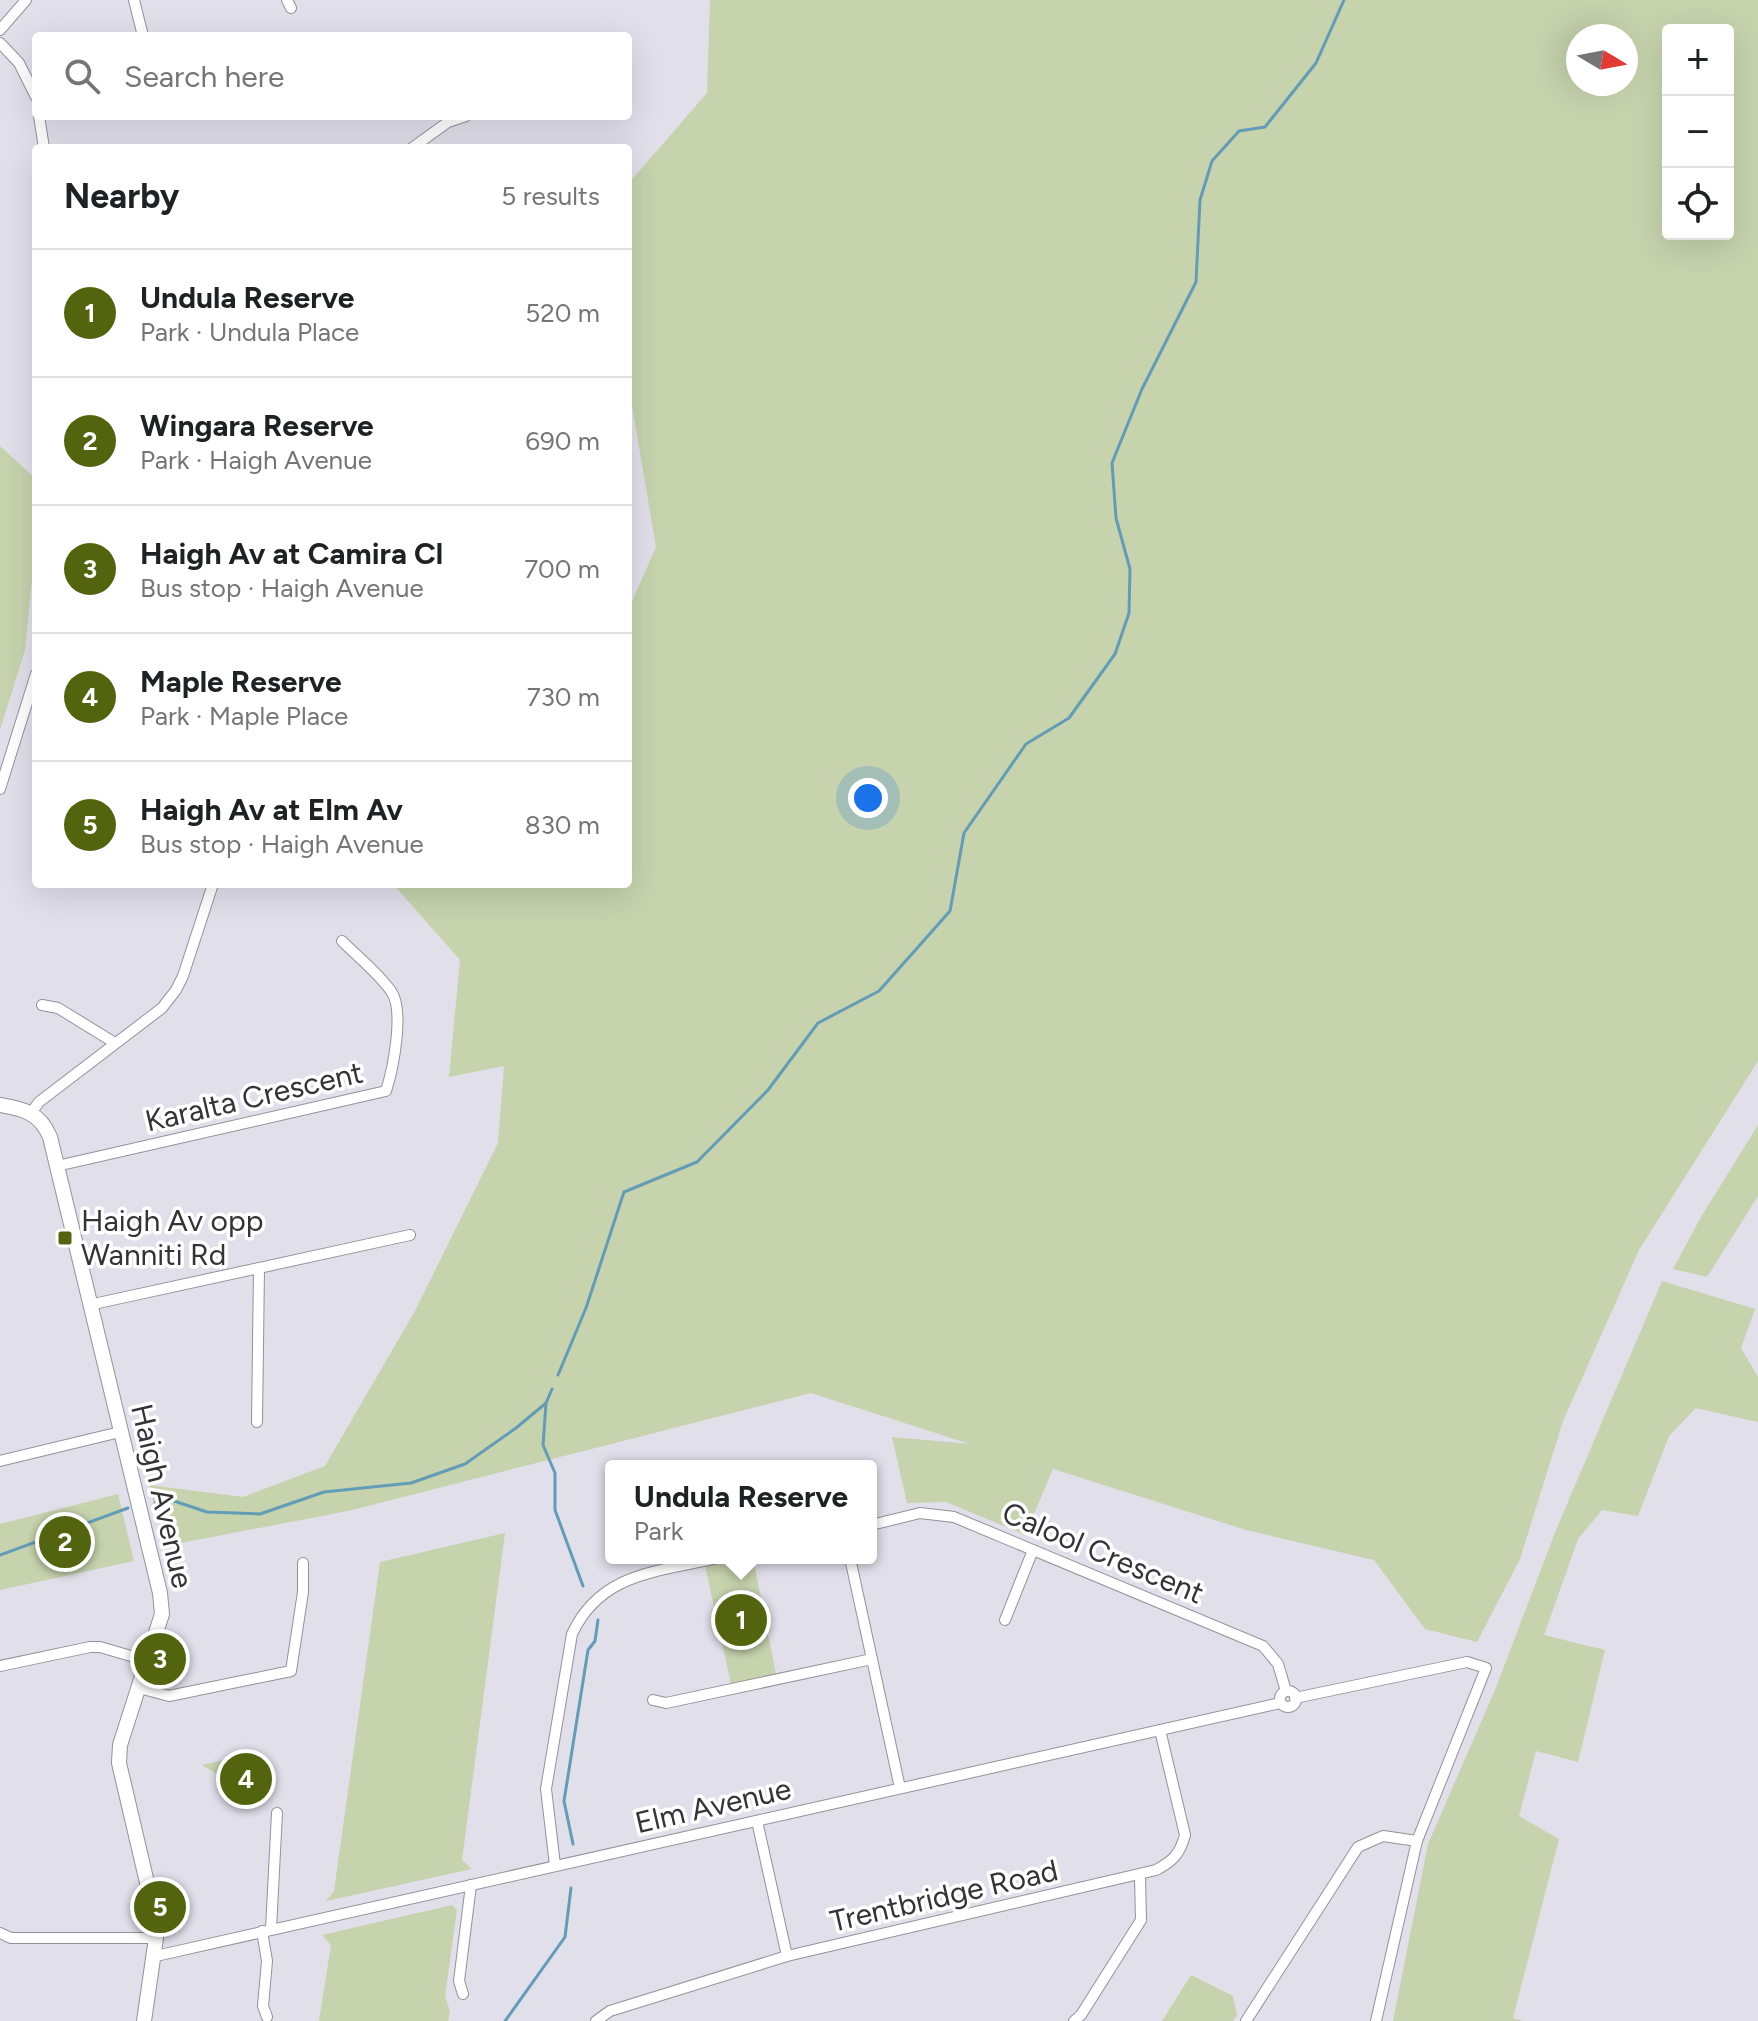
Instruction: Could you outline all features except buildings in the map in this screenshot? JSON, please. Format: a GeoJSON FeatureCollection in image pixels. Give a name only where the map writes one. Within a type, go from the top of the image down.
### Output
{"type":"FeatureCollection","features":[{"type":"Feature","properties":{"kind":"street"},"geometry":{"type":"LineString","coordinates":[[0,30],[26,0]]}},
{"type":"Feature","properties":{"kind":"street"},"geometry":{"type":"LineString","coordinates":[[134,0],[142,32]]}},
{"type":"Feature","properties":{"kind":"street"},"geometry":{"type":"LineString","coordinates":[[0,43],[19,63],[32,89]]}},
{"type":"Feature","properties":{"kind":"street"},"geometry":{"type":"LineString","coordinates":[[40,120],[43,144]]}},
{"type":"Feature","properties":{"kind":"street"},"geometry":{"type":"LineString","coordinates":[[418,144],[454,120]]}},
{"type":"Feature","properties":{"kind":"street"},"geometry":{"type":"LineString","coordinates":[[0,789],[32,687]]}},
{"type":"Feature","properties":{"kind":"street"},"geometry":{"type":"LineString","coordinates":[[0,1105],[31,1113],[39,1102],[162,1008],[176,990],[212,888]]}},
{"type":"Feature","properties":{"kind":"street","name":"Karalta Crescent"},"geometry":{"type":"LineString","coordinates":[[57,1166],[386,1091],[392,1072],[398,1006],[392,992],[342,941]]}},
{"type":"Feature","properties":{"kind":"street"},"geometry":{"type":"LineString","coordinates":[[42,1005],[58,1008],[115,1043]]}},
{"type":"Feature","properties":{"kind":"street","name":"Haigh Avenue"},"geometry":{"type":"LineString","coordinates":[[31,1113],[45,1124],[57,1166],[162,1606],[148,1661],[120,1745],[119,1763],[152,1904],[156,1938],[156,1956],[144,2021]]}},
{"type":"Feature","properties":{"kind":"street"},"geometry":{"type":"LineString","coordinates":[[89,1305],[410,1235]]}},
{"type":"Feature","properties":{"kind":"street"},"geometry":{"type":"LineString","coordinates":[[257,1422],[259,1268]]}},
{"type":"Feature","properties":{"kind":"street"},"geometry":{"type":"LineString","coordinates":[[0,1461],[120,1432]]}},
{"type":"Feature","properties":{"kind":"street","name":"Calool Crescent"},"geometry":{"type":"LineString","coordinates":[[877,1524],[920,1513],[954,1517],[1263,1646],[1278,1664],[1291,1694]]}},
{"type":"Feature","properties":{"kind":"street"},"geometry":{"type":"LineString","coordinates":[[1005,1620],[1033,1550]]}},
{"type":"Feature","properties":{"kind":"street"},"geometry":{"type":"LineString","coordinates":[[139,1688],[169,1696],[291,1671],[303,1592],[303,1563]]}},
{"type":"Feature","properties":{"kind":"street"},"geometry":{"type":"LineString","coordinates":[[555,1865],[546,1789],[572,1634],[582,1613],[597,1596],[636,1577],[692,1564]]}},
{"type":"Feature","properties":{"kind":"street"},"geometry":{"type":"LineString","coordinates":[[851,1564],[900,1788]]}},
{"type":"Feature","properties":{"kind":"street"},"geometry":{"type":"LineString","coordinates":[[0,1666],[90,1647],[148,1661]]}},
{"type":"Feature","properties":{"kind":"street"},"geometry":{"type":"LineString","coordinates":[[653,1700],[666,1703],[872,1659]]}},
{"type":"Feature","properties":{"kind":"street"},"geometry":{"type":"LineString","coordinates":[[1291,1694],[1467,1662],[1486,1668],[1417,1841],[1376,2021]]}},
{"type":"Feature","properties":{"kind":"street","name":"Elm Avenue"},"geometry":{"type":"LineString","coordinates":[[156,1956],[1280,1703],[1290,1707],[1296,1701],[1291,1694]]}},
{"type":"Feature","properties":{"kind":"street","name":"Trentbridge Road"},"geometry":{"type":"LineString","coordinates":[[596,2021],[610,2011],[787,1956],[1140,1876],[1173,1861],[1181,1850],[1185,1835],[1160,1730]]}},
{"type":"Feature","properties":{"kind":"street"},"geometry":{"type":"LineString","coordinates":[[267,2017],[263,2006],[266,1930],[277,1813]]}},
{"type":"Feature","properties":{"kind":"street"},"geometry":{"type":"LineString","coordinates":[[757,1821],[787,1956]]}},
{"type":"Feature","properties":{"kind":"street"},"geometry":{"type":"LineString","coordinates":[[1246,2021],[1358,1847],[1383,1836],[1417,1841]]}},
{"type":"Feature","properties":{"kind":"street"},"geometry":{"type":"LineString","coordinates":[[1074,2021],[1081,2015],[1141,1920],[1140,1876]]}},
{"type":"Feature","properties":{"kind":"street"},"geometry":{"type":"LineString","coordinates":[[463,1994],[459,1981],[471,1885]]}},
{"type":"Feature","properties":{"kind":"street"},"geometry":{"type":"LineString","coordinates":[[0,1933],[11,1938],[156,1938]]}},
{"type":"Feature","properties":{"kind":"green space"},"geometry":{"type":"Polygon","coordinates":[[[710,0],[1758,0],[1758,1061],[1639,1250],[1563,1421],[1520,1559],[1477,1642],[1425,1629],[1374,1560],[1246,1530],[1053,1469],[1025,1535],[946,1502],[907,1503],[892,1437],[970,1444],[811,1393],[348,1511],[165,1546],[149,1485],[243,1497],[325,1466],[415,1311],[498,1143],[504,1066],[449,1077],[460,960],[397,888],[632,888],[632,602],[656,547],[632,406],[632,179],[707,93],[710,0]]]}},
{"type":"Feature","properties":{"kind":"green space"},"geometry":{"type":"Polygon","coordinates":[[[0,446],[32,475],[32,579],[25,650],[0,730],[0,446]]]}},
{"type":"Feature","properties":{"kind":"green space"},"geometry":{"type":"Polygon","coordinates":[[[1758,1125],[1758,1196],[1707,1277],[1673,1269],[1701,1217],[1758,1125]]]}},
{"type":"Feature","properties":{"kind":"green space"},"geometry":{"type":"Polygon","coordinates":[[[1662,1281],[1755,1309],[1741,1348],[1758,1377],[1758,1422],[1696,1408],[1669,1436],[1638,1516],[1602,1510],[1578,1539],[1544,1635],[1605,1650],[1578,1762],[1536,1751],[1519,1816],[1559,1839],[1513,2018],[1523,2021],[1393,2021],[1428,1844],[1495,1690],[1556,1530],[1662,1281]]]}},
{"type":"Feature","properties":{"kind":"green space"},"geometry":{"type":"Polygon","coordinates":[[[118,1494],[134,1561],[0,1590],[0,1524],[118,1494]]]}},
{"type":"Feature","properties":{"kind":"green space"},"geometry":{"type":"Polygon","coordinates":[[[505,1533],[462,1860],[472,1869],[326,1901],[334,1891],[380,1562],[505,1533]]]}},
{"type":"Feature","properties":{"kind":"green space"},"geometry":{"type":"Polygon","coordinates":[[[705,1564],[754,1564],[777,1679],[732,1689],[705,1564]]]}},
{"type":"Feature","properties":{"kind":"green space"},"geometry":{"type":"Polygon","coordinates":[[[259,1752],[272,1793],[261,1801],[202,1765],[259,1752]]]}},
{"type":"Feature","properties":{"kind":"green space"},"geometry":{"type":"Polygon","coordinates":[[[452,1905],[457,1910],[445,1996],[450,2011],[448,2021],[319,2021],[331,1945],[322,1935],[452,1905]]]}},
{"type":"Feature","properties":{"kind":"green space"},"geometry":{"type":"Polygon","coordinates":[[[1191,1975],[1233,1996],[1237,2015],[1233,2021],[1162,2021],[1191,1975]]]}},
{"type":"Feature","properties":{"kind":"waterway"},"geometry":{"type":"LineString","coordinates":[[558,1375],[586,1308],[624,1192],[697,1162],[768,1090],[818,1023],[879,991],[950,911],[964,833],[1026,744],[1069,718],[1115,654],[1129,613],[1130,569],[1116,518],[1112,463],[1142,389],[1196,282],[1200,200],[1212,161],[1239,131],[1265,127],[1316,63],[1344,0]]}},
{"type":"Feature","properties":{"kind":"waterway"},"geometry":{"type":"LineString","coordinates":[[155,1503],[171,1500],[207,1512],[260,1514],[324,1492],[411,1483],[465,1464],[546,1403],[552,1389]]}},
{"type":"Feature","properties":{"kind":"waterway"},"geometry":{"type":"LineString","coordinates":[[546,1403],[543,1445],[555,1473],[555,1510],[583,1586]]}},
{"type":"Feature","properties":{"kind":"waterway"},"geometry":{"type":"LineString","coordinates":[[0,1555],[128,1508]]}},
{"type":"Feature","properties":{"kind":"waterway"},"geometry":{"type":"LineString","coordinates":[[573,1844],[564,1801],[588,1650],[595,1641],[598,1620]]}},
{"type":"Feature","properties":{"kind":"waterway"},"geometry":{"type":"LineString","coordinates":[[505,2021],[565,1937],[571,1888]]}},
{"type":"Feature","properties":{"kind":"place","name":"Haigh Av opp Wanniti Rd"},"geometry":{"type":"Point","coordinates":[65,1238]}},
{"type":"Feature","properties":{"kind":"place","name":"Wingara Reserve"},"geometry":{"type":"Point","coordinates":[65,1542]}},
{"type":"Feature","properties":{"kind":"place","name":"Undula Reserve"},"geometry":{"type":"Point","coordinates":[741,1620]}},
{"type":"Feature","properties":{"kind":"place","name":"Haigh Av at Camira Cl"},"geometry":{"type":"Point","coordinates":[160,1659]}},
{"type":"Feature","properties":{"kind":"place","name":"Maple Reserve"},"geometry":{"type":"Point","coordinates":[246,1779]}},
{"type":"Feature","properties":{"kind":"place","name":"Haigh Av at Elm Av"},"geometry":{"type":"Point","coordinates":[160,1907]}}]}
